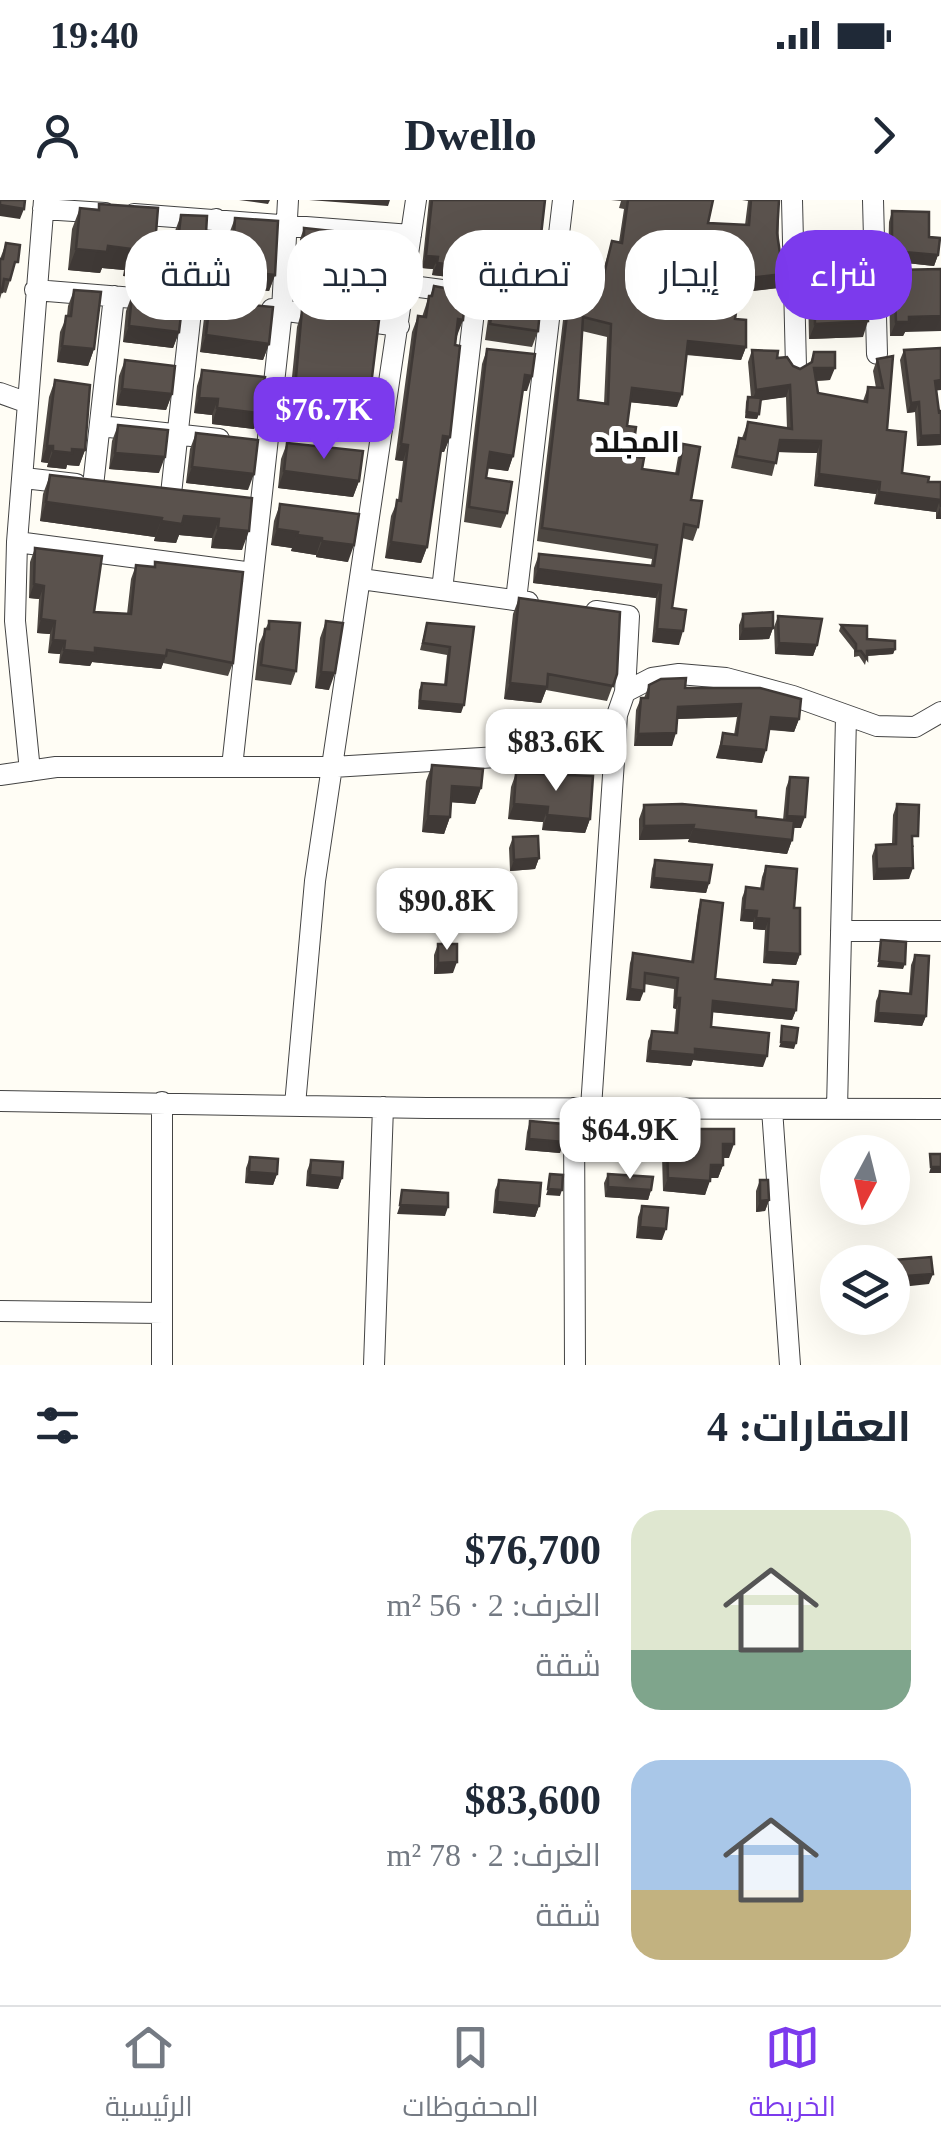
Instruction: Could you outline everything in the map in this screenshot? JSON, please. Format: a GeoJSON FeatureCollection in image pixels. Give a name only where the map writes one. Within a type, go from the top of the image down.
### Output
{"type":"FeatureCollection","features":[{"type":"Feature","properties":{"kind":"street"},"geometry":{"type":"LineString","coordinates":[[232,767],[260,505],[258,443],[265,380],[282,310],[288,200]]}},
{"type":"Feature","properties":{"kind":"street"},"geometry":{"type":"LineString","coordinates":[[412,230],[416,200]]}},
{"type":"Feature","properties":{"kind":"street"},"geometry":{"type":"LineString","coordinates":[[560,230],[563,200]]}},
{"type":"Feature","properties":{"kind":"street"},"geometry":{"type":"LineString","coordinates":[[792,200],[796,367]]}},
{"type":"Feature","properties":{"kind":"street"},"geometry":{"type":"LineString","coordinates":[[873,200],[877,354]]}},
{"type":"Feature","properties":{"kind":"street"},"geometry":{"type":"LineString","coordinates":[[30,771],[8,621],[28,402],[39,381],[35,290],[44,204],[176,208],[216,219],[355,230]]}},
{"type":"Feature","properties":{"kind":"street"},"geometry":{"type":"LineString","coordinates":[[214,230],[216,219]]}},
{"type":"Feature","properties":{"kind":"street"},"geometry":{"type":"LineString","coordinates":[[35,290],[125,297]]}},
{"type":"Feature","properties":{"kind":"street"},"geometry":{"type":"LineString","coordinates":[[24,478],[103,487],[94,388],[117,362],[114,296]]}},
{"type":"Feature","properties":{"kind":"street"},"geometry":{"type":"LineString","coordinates":[[267,309],[399,326]]}},
{"type":"Feature","properties":{"kind":"street"},"geometry":{"type":"LineString","coordinates":[[170,494],[184,370],[197,320]]}},
{"type":"Feature","properties":{"kind":"street"},"geometry":{"type":"LineString","coordinates":[[295,1104],[315,880],[362,580],[361,517],[370,455],[400,320]]}},
{"type":"Feature","properties":{"kind":"street"},"geometry":{"type":"LineString","coordinates":[[442,590],[473,320]]}},
{"type":"Feature","properties":{"kind":"street"},"geometry":{"type":"LineString","coordinates":[[516,600],[549,320]]}},
{"type":"Feature","properties":{"kind":"street"},"geometry":{"type":"LineString","coordinates":[[0,393],[28,402]]}},
{"type":"Feature","properties":{"kind":"street"},"geometry":{"type":"LineString","coordinates":[[100,426],[258,443]]}},
{"type":"Feature","properties":{"kind":"street"},"geometry":{"type":"LineString","coordinates":[[17,542],[253,573]]}},
{"type":"Feature","properties":{"kind":"street"},"geometry":{"type":"LineString","coordinates":[[362,580],[628,616],[625,692],[617,715],[582,1108],[575,1365]]}},
{"type":"Feature","properties":{"kind":"street"},"geometry":{"type":"LineString","coordinates":[[625,692],[652,678],[679,674],[726,678],[793,696],[877,726],[941,732]]}},
{"type":"Feature","properties":{"kind":"street"},"geometry":{"type":"LineString","coordinates":[[915,727],[941,712]]}},
{"type":"Feature","properties":{"kind":"street"},"geometry":{"type":"LineString","coordinates":[[837,1109],[846,717]]}},
{"type":"Feature","properties":{"kind":"street"},"geometry":{"type":"LineString","coordinates":[[0,776],[56,767],[332,767],[614,750]]}},
{"type":"Feature","properties":{"kind":"street"},"geometry":{"type":"LineString","coordinates":[[841,931],[941,932]]}},
{"type":"Feature","properties":{"kind":"street"},"geometry":{"type":"LineString","coordinates":[[0,1100],[383,1107],[941,1109]]}},
{"type":"Feature","properties":{"kind":"street"},"geometry":{"type":"LineString","coordinates":[[162,1102],[162,1365]]}},
{"type":"Feature","properties":{"kind":"street"},"geometry":{"type":"LineString","coordinates":[[374,1365],[383,1107]]}},
{"type":"Feature","properties":{"kind":"street"},"geometry":{"type":"LineString","coordinates":[[772,1109],[790,1365]]}},
{"type":"Feature","properties":{"kind":"street"},"geometry":{"type":"LineString","coordinates":[[0,1311],[162,1313]]}},
{"type":"Feature","properties":{"kind":"building"},"geometry":{"type":"Polygon","coordinates":[[[0,200],[25,200],[24,209],[0,205],[0,200]]]}},
{"type":"Feature","properties":{"kind":"building"},"geometry":{"type":"Polygon","coordinates":[[[432,200],[545,200],[542,230],[443,230],[443,264],[437,263],[438,257],[426,256],[432,200]]]}},
{"type":"Feature","properties":{"kind":"building"},"geometry":{"type":"Polygon","coordinates":[[[628,200],[713,200],[708,223],[749,225],[751,200],[779,200],[775,275],[755,277],[755,230],[625,230],[625,320],[746,320],[746,347],[688,341],[682,394],[632,388],[627,426],[636,427],[632,456],[644,458],[642,469],[678,474],[683,444],[700,447],[691,500],[702,501],[698,527],[684,524],[672,608],[686,610],[683,631],[657,629],[661,585],[538,569],[539,554],[654,566],[657,545],[542,528],[566,320],[583,320],[578,400],[608,404],[611,324],[595,320],[605,320],[605,270],[612,241],[622,243],[628,200]]]}},
{"type":"Feature","properties":{"kind":"building"},"geometry":{"type":"Polygon","coordinates":[[[99,204],[158,208],[156,230],[125,230],[125,248],[108,246],[107,252],[76,249],[80,208],[99,210],[99,204]]]}},
{"type":"Feature","properties":{"kind":"building"},"geometry":{"type":"Polygon","coordinates":[[[892,211],[929,212],[929,237],[940,238],[938,255],[912,253],[912,230],[892,230],[892,211]]]}},
{"type":"Feature","properties":{"kind":"building"},"geometry":{"type":"Polygon","coordinates":[[[181,215],[207,216],[206,230],[179,230],[181,215]]]}},
{"type":"Feature","properties":{"kind":"building"},"geometry":{"type":"Polygon","coordinates":[[[235,218],[278,221],[275,275],[267,274],[267,230],[234,230],[235,218]]]}},
{"type":"Feature","properties":{"kind":"building"},"geometry":{"type":"Polygon","coordinates":[[[6,243],[20,245],[18,262],[10,280],[4,279],[0,292],[0,259],[6,243]]]}},
{"type":"Feature","properties":{"kind":"building"},"geometry":{"type":"Polygon","coordinates":[[[941,269],[941,316],[912,317],[912,270],[941,269]]]}},
{"type":"Feature","properties":{"kind":"building"},"geometry":{"type":"Polygon","coordinates":[[[434,286],[443,288],[443,320],[458,320],[455,345],[460,346],[450,437],[443,436],[427,547],[391,542],[408,445],[401,444],[417,320],[426,317],[434,286]]]}},
{"type":"Feature","properties":{"kind":"building"},"geometry":{"type":"Polygon","coordinates":[[[74,290],[101,292],[94,349],[62,346],[74,290]]]}},
{"type":"Feature","properties":{"kind":"building"},"geometry":{"type":"Polygon","coordinates":[[[267,306],[273,307],[269,344],[206,335],[208,320],[267,320],[267,306]]]}},
{"type":"Feature","properties":{"kind":"building"},"geometry":{"type":"Polygon","coordinates":[[[130,320],[180,320],[179,332],[129,326],[130,320]]]}},
{"type":"Feature","properties":{"kind":"building"},"geometry":{"type":"Polygon","coordinates":[[[301,320],[379,320],[367,418],[293,411],[301,320]]]}},
{"type":"Feature","properties":{"kind":"building"},"geometry":{"type":"Polygon","coordinates":[[[491,320],[539,320],[538,331],[490,324],[491,320]]]}},
{"type":"Feature","properties":{"kind":"building"},"geometry":{"type":"Polygon","coordinates":[[[815,320],[868,320],[868,321],[815,324],[815,320]]]}},
{"type":"Feature","properties":{"kind":"building"},"geometry":{"type":"Polygon","coordinates":[[[941,348],[941,380],[935,381],[941,435],[921,436],[919,402],[911,403],[904,350],[941,348]]]}},
{"type":"Feature","properties":{"kind":"building"},"geometry":{"type":"Polygon","coordinates":[[[487,349],[535,354],[532,376],[525,375],[513,456],[490,452],[486,478],[512,482],[507,513],[469,507],[487,349]]]}},
{"type":"Feature","properties":{"kind":"building"},"geometry":{"type":"Polygon","coordinates":[[[752,350],[778,351],[777,358],[787,357],[800,369],[812,362],[814,352],[835,352],[835,368],[814,368],[818,393],[867,402],[868,387],[883,388],[877,359],[893,356],[887,430],[906,432],[902,473],[941,482],[941,507],[940,500],[879,492],[880,482],[819,474],[821,441],[780,440],[776,463],[736,456],[739,438],[745,439],[748,422],[792,429],[790,385],[756,390],[752,350]]]}},
{"type":"Feature","properties":{"kind":"building"},"geometry":{"type":"Polygon","coordinates":[[[125,360],[175,366],[172,394],[122,389],[125,360]]]}},
{"type":"Feature","properties":{"kind":"building"},"geometry":{"type":"Polygon","coordinates":[[[202,370],[265,377],[259,413],[217,408],[218,399],[199,398],[202,370]]]}},
{"type":"Feature","properties":{"kind":"building"},"geometry":{"type":"Polygon","coordinates":[[[55,380],[90,385],[85,450],[53,451],[53,446],[47,446],[55,380]]]}},
{"type":"Feature","properties":{"kind":"building"},"geometry":{"type":"Polygon","coordinates":[[[748,397],[761,398],[759,414],[747,412],[748,397]]]}},
{"type":"Feature","properties":{"kind":"building"},"geometry":{"type":"Polygon","coordinates":[[[118,425],[168,430],[165,457],[115,453],[118,425]]]}},
{"type":"Feature","properties":{"kind":"building"},"geometry":{"type":"Polygon","coordinates":[[[196,433],[258,440],[254,474],[192,467],[196,433]]]}},
{"type":"Feature","properties":{"kind":"building"},"geometry":{"type":"Polygon","coordinates":[[[287,443],[363,451],[359,481],[284,471],[287,443]]]}},
{"type":"Feature","properties":{"kind":"building"},"geometry":{"type":"Polygon","coordinates":[[[50,475],[252,498],[249,531],[218,528],[219,519],[184,516],[182,524],[46,502],[50,475]]]}},
{"type":"Feature","properties":{"kind":"building"},"geometry":{"type":"Polygon","coordinates":[[[280,504],[359,514],[354,545],[277,529],[280,504]]]}},
{"type":"Feature","properties":{"kind":"building"},"geometry":{"type":"Polygon","coordinates":[[[35,548],[102,556],[94,612],[131,614],[136,565],[155,567],[155,562],[243,572],[233,663],[167,650],[166,656],[95,648],[95,653],[64,650],[65,641],[53,640],[55,621],[41,619],[44,586],[34,584],[35,548]]]}},
{"type":"Feature","properties":{"kind":"building"},"geometry":{"type":"Polygon","coordinates":[[[519,598],[620,612],[613,686],[548,674],[547,687],[510,683],[519,598]]]}},
{"type":"Feature","properties":{"kind":"building"},"geometry":{"type":"Polygon","coordinates":[[[773,612],[773,628],[743,629],[743,614],[773,612]]]}},
{"type":"Feature","properties":{"kind":"building"},"geometry":{"type":"Polygon","coordinates":[[[778,616],[822,619],[817,645],[779,643],[778,616]]]}},
{"type":"Feature","properties":{"kind":"building"},"geometry":{"type":"Polygon","coordinates":[[[269,621],[300,623],[296,671],[261,665],[269,621]]]}},
{"type":"Feature","properties":{"kind":"building"},"geometry":{"type":"Polygon","coordinates":[[[326,621],[343,623],[335,673],[321,672],[326,621]]]}},
{"type":"Feature","properties":{"kind":"building"},"geometry":{"type":"Polygon","coordinates":[[[427,623],[474,627],[464,705],[420,701],[422,683],[446,685],[450,647],[423,643],[427,623]]]}},
{"type":"Feature","properties":{"kind":"building"},"geometry":{"type":"Polygon","coordinates":[[[841,625],[867,626],[867,639],[895,641],[895,649],[867,651],[867,659],[856,651],[856,644],[841,625]]]}},
{"type":"Feature","properties":{"kind":"building"},"geometry":{"type":"Polygon","coordinates":[[[686,678],[685,688],[760,688],[801,699],[799,719],[771,717],[766,750],[721,746],[723,733],[737,735],[741,704],[678,707],[676,733],[638,734],[641,698],[648,698],[649,685],[661,679],[686,678]]]}},
{"type":"Feature","properties":{"kind":"building"},"geometry":{"type":"Polygon","coordinates":[[[432,765],[483,769],[481,788],[452,786],[450,817],[428,816],[432,765]]]}},
{"type":"Feature","properties":{"kind":"building"},"geometry":{"type":"Polygon","coordinates":[[[516,773],[593,776],[590,819],[547,815],[548,807],[514,804],[516,773]]]}},
{"type":"Feature","properties":{"kind":"building"},"geometry":{"type":"Polygon","coordinates":[[[790,777],[808,778],[805,817],[787,816],[790,777]]]}},
{"type":"Feature","properties":{"kind":"building"},"geometry":{"type":"Polygon","coordinates":[[[682,804],[756,811],[756,817],[794,821],[792,840],[693,829],[694,825],[644,826],[644,805],[682,804]]]}},
{"type":"Feature","properties":{"kind":"building"},"geometry":{"type":"Polygon","coordinates":[[[897,804],[919,805],[918,836],[912,836],[913,868],[877,869],[876,845],[896,844],[897,804]]]}},
{"type":"Feature","properties":{"kind":"building"},"geometry":{"type":"Polygon","coordinates":[[[538,836],[539,858],[514,860],[513,837],[538,836]]]}},
{"type":"Feature","properties":{"kind":"building"},"geometry":{"type":"Polygon","coordinates":[[[655,860],[712,865],[709,883],[654,878],[655,860]]]}},
{"type":"Feature","properties":{"kind":"building"},"geometry":{"type":"Polygon","coordinates":[[[766,866],[797,869],[794,908],[800,908],[800,954],[767,952],[769,919],[756,918],[757,911],[744,910],[746,887],[763,889],[766,866]]]}},
{"type":"Feature","properties":{"kind":"building"},"geometry":{"type":"Polygon","coordinates":[[[701,900],[723,903],[715,979],[772,985],[773,980],[798,982],[796,1010],[713,1001],[711,1027],[769,1033],[767,1056],[695,1049],[695,1055],[650,1051],[652,1031],[677,1033],[678,978],[645,973],[644,991],[630,989],[633,953],[693,962],[701,900]]]}},
{"type":"Feature","properties":{"kind":"building"},"geometry":{"type":"Polygon","coordinates":[[[881,940],[906,942],[905,964],[879,961],[881,940]]]}},
{"type":"Feature","properties":{"kind":"building"},"geometry":{"type":"Polygon","coordinates":[[[438,944],[457,944],[457,962],[438,963],[438,944]]]}},
{"type":"Feature","properties":{"kind":"building"},"geometry":{"type":"Polygon","coordinates":[[[915,955],[929,956],[926,1016],[878,1013],[880,991],[911,994],[915,955]]]}},
{"type":"Feature","properties":{"kind":"building"},"geometry":{"type":"Polygon","coordinates":[[[782,1026],[798,1028],[796,1043],[781,1042],[782,1026]]]}},
{"type":"Feature","properties":{"kind":"building"},"geometry":{"type":"Polygon","coordinates":[[[641,1116],[667,1119],[666,1129],[734,1129],[734,1144],[723,1144],[723,1165],[711,1165],[710,1181],[668,1178],[667,1142],[628,1138],[628,1129],[640,1129],[641,1116]]]}},
{"type":"Feature","properties":{"kind":"building"},"geometry":{"type":"Polygon","coordinates":[[[530,1121],[564,1124],[564,1142],[529,1139],[530,1121]]]}},
{"type":"Feature","properties":{"kind":"building"},"geometry":{"type":"Polygon","coordinates":[[[930,1154],[941,1154],[941,1167],[931,1167],[930,1154]]]}},
{"type":"Feature","properties":{"kind":"building"},"geometry":{"type":"Polygon","coordinates":[[[250,1157],[278,1159],[277,1174],[249,1172],[250,1157]]]}},
{"type":"Feature","properties":{"kind":"building"},"geometry":{"type":"Polygon","coordinates":[[[311,1160],[343,1162],[342,1178],[310,1175],[311,1160]]]}},
{"type":"Feature","properties":{"kind":"building"},"geometry":{"type":"Polygon","coordinates":[[[550,1174],[563,1175],[562,1190],[548,1189],[550,1174]]]}},
{"type":"Feature","properties":{"kind":"building"},"geometry":{"type":"Polygon","coordinates":[[[608,1174],[653,1177],[651,1190],[608,1187],[608,1174]]]}},
{"type":"Feature","properties":{"kind":"building"},"geometry":{"type":"Polygon","coordinates":[[[499,1180],[541,1183],[539,1206],[497,1202],[499,1180]]]}},
{"type":"Feature","properties":{"kind":"building"},"geometry":{"type":"Polygon","coordinates":[[[760,1180],[768,1180],[769,1200],[760,1201],[760,1180]]]}},
{"type":"Feature","properties":{"kind":"building"},"geometry":{"type":"Polygon","coordinates":[[[402,1190],[448,1193],[448,1207],[400,1205],[402,1190]]]}},
{"type":"Feature","properties":{"kind":"building"},"geometry":{"type":"Polygon","coordinates":[[[642,1206],[668,1208],[666,1229],[640,1227],[642,1206]]]}},
{"type":"Feature","properties":{"kind":"building"},"geometry":{"type":"Polygon","coordinates":[[[931,1257],[933,1274],[910,1276],[910,1259],[931,1257]]]}},
{"type":"Feature","properties":{"kind":"district","name":"المجلد"},"geometry":{"type":"Point","coordinates":[637,441]}}]}
